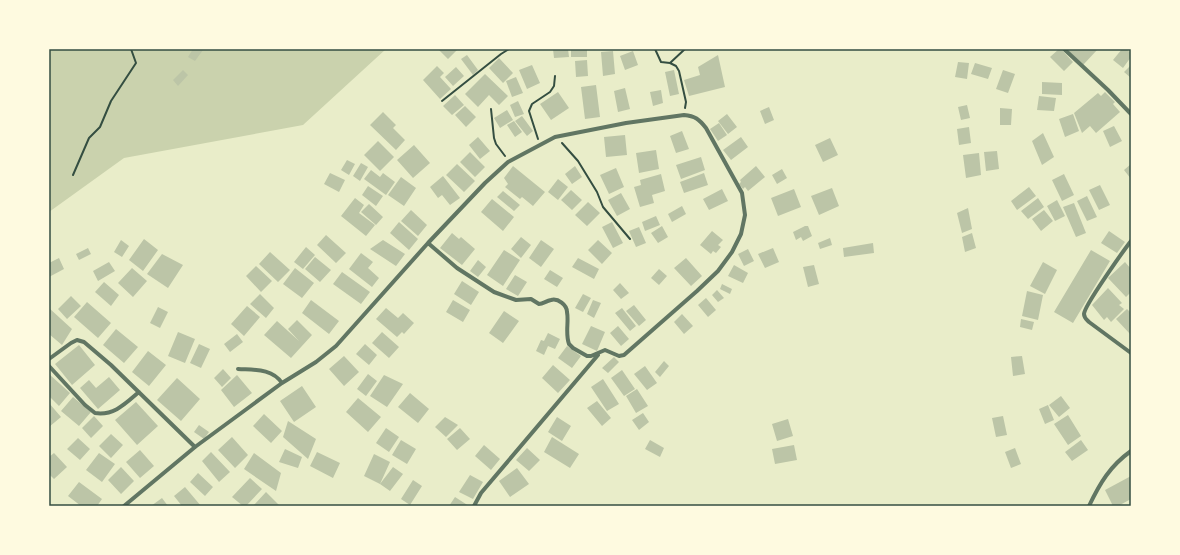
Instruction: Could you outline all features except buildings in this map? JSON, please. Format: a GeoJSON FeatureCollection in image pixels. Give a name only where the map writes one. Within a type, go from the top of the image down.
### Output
{"type":"FeatureCollection","features":[{"type":"Feature","properties":{"kind":"street"},"geometry":{"type":"LineString","coordinates":[[1064,49],[1108,90],[1131,114]]}},
{"type":"Feature","properties":{"kind":"street"},"geometry":{"type":"LineString","coordinates":[[124,506],[196,447],[282,383],[316,362],[336,346],[428,243],[485,183],[508,162],[555,136],[626,123],[684,115],[693,116],[699,119],[706,128],[742,193],[745,215],[741,234],[732,252],[718,271],[624,355],[619,356],[605,350],[591,356],[587,356],[573,348],[569,344],[566,325],[568,311],[560,302],[551,299],[539,304],[531,300],[516,300],[494,292],[457,268],[428,243]]}},
{"type":"Feature","properties":{"kind":"street"},"geometry":{"type":"LineString","coordinates":[[1131,241],[1086,307],[1084,313],[1089,322],[1131,353]]}},
{"type":"Feature","properties":{"kind":"street"},"geometry":{"type":"LineString","coordinates":[[49,359],[70,343],[77,340],[84,342],[111,365],[196,447]]}},
{"type":"Feature","properties":{"kind":"street"},"geometry":{"type":"LineString","coordinates":[[474,506],[481,493],[599,353]]}},
{"type":"Feature","properties":{"kind":"street"},"geometry":{"type":"LineString","coordinates":[[49,366],[85,405],[95,413],[108,413],[120,408],[139,392]]}},
{"type":"Feature","properties":{"kind":"street"},"geometry":{"type":"LineString","coordinates":[[238,369],[272,373],[279,378],[282,383]]}},
{"type":"Feature","properties":{"kind":"street"},"geometry":{"type":"LineString","coordinates":[[1089,506],[1106,475],[1119,460],[1131,451]]}},
{"type":"Feature","properties":{"kind":"path"},"geometry":{"type":"LineString","coordinates":[[73,176],[89,138],[100,127],[112,101],[136,63],[131,49]]}},
{"type":"Feature","properties":{"kind":"path"},"geometry":{"type":"LineString","coordinates":[[442,102],[509,49]]}},
{"type":"Feature","properties":{"kind":"path"},"geometry":{"type":"LineString","coordinates":[[655,49],[661,62],[670,63],[676,66],[679,71],[686,102],[684,115]]}},
{"type":"Feature","properties":{"kind":"path"},"geometry":{"type":"LineString","coordinates":[[670,63],[685,49]]}},
{"type":"Feature","properties":{"kind":"path"},"geometry":{"type":"LineString","coordinates":[[540,144],[529,111],[532,104],[550,92],[554,86],[555,76]]}},
{"type":"Feature","properties":{"kind":"path"},"geometry":{"type":"LineString","coordinates":[[491,109],[494,138],[496,144],[503,152],[508,162]]}},
{"type":"Feature","properties":{"kind":"path"},"geometry":{"type":"LineString","coordinates":[[555,136],[578,161],[597,192],[603,207],[630,239]]}},
{"type":"Feature","properties":{"kind":"green space"},"geometry":{"type":"Polygon","coordinates":[[[49,49],[386,49],[303,125],[124,158],[49,212],[49,49]]]}}]}
